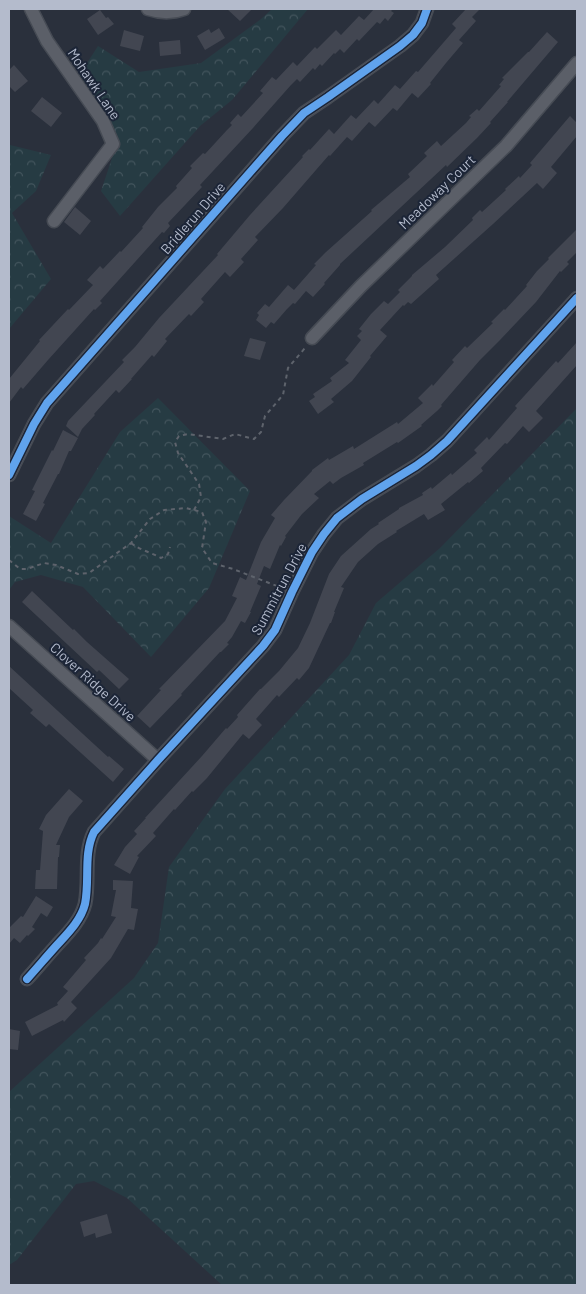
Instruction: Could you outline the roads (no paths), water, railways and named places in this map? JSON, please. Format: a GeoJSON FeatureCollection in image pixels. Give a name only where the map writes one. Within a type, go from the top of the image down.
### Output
{"type":"FeatureCollection","features":[{"type":"Feature","properties":{"kind":"street","name":"Mohawk Lane"},"geometry":{"type":"LineString","coordinates":[[31,9],[47,41],[103,122],[113,144],[54,221]]}},
{"type":"Feature","properties":{"kind":"street"},"geometry":{"type":"LineString","coordinates":[[148,9],[161,12],[175,12],[184,9]]}},
{"type":"Feature","properties":{"kind":"street","name":"Bridlerun Drive"},"geometry":{"type":"LineString","coordinates":[[9,475],[34,424],[47,403],[282,136],[304,113],[400,46],[422,23],[427,9]]}},
{"type":"Feature","properties":{"kind":"street","name":"Meadoway Court"},"geometry":{"type":"LineString","coordinates":[[312,338],[361,286],[506,146],[577,63]]}},
{"type":"Feature","properties":{"kind":"street","name":"Summitrun Drive"},"geometry":{"type":"LineString","coordinates":[[27,979],[81,916],[85,904],[88,852],[90,840],[94,832],[263,646],[275,630],[312,552],[324,534],[337,518],[362,499],[416,466],[447,441],[577,298]]}},
{"type":"Feature","properties":{"kind":"street","name":"Clover Ridge Drive"},"geometry":{"type":"LineString","coordinates":[[9,626],[158,760]]}}]}
